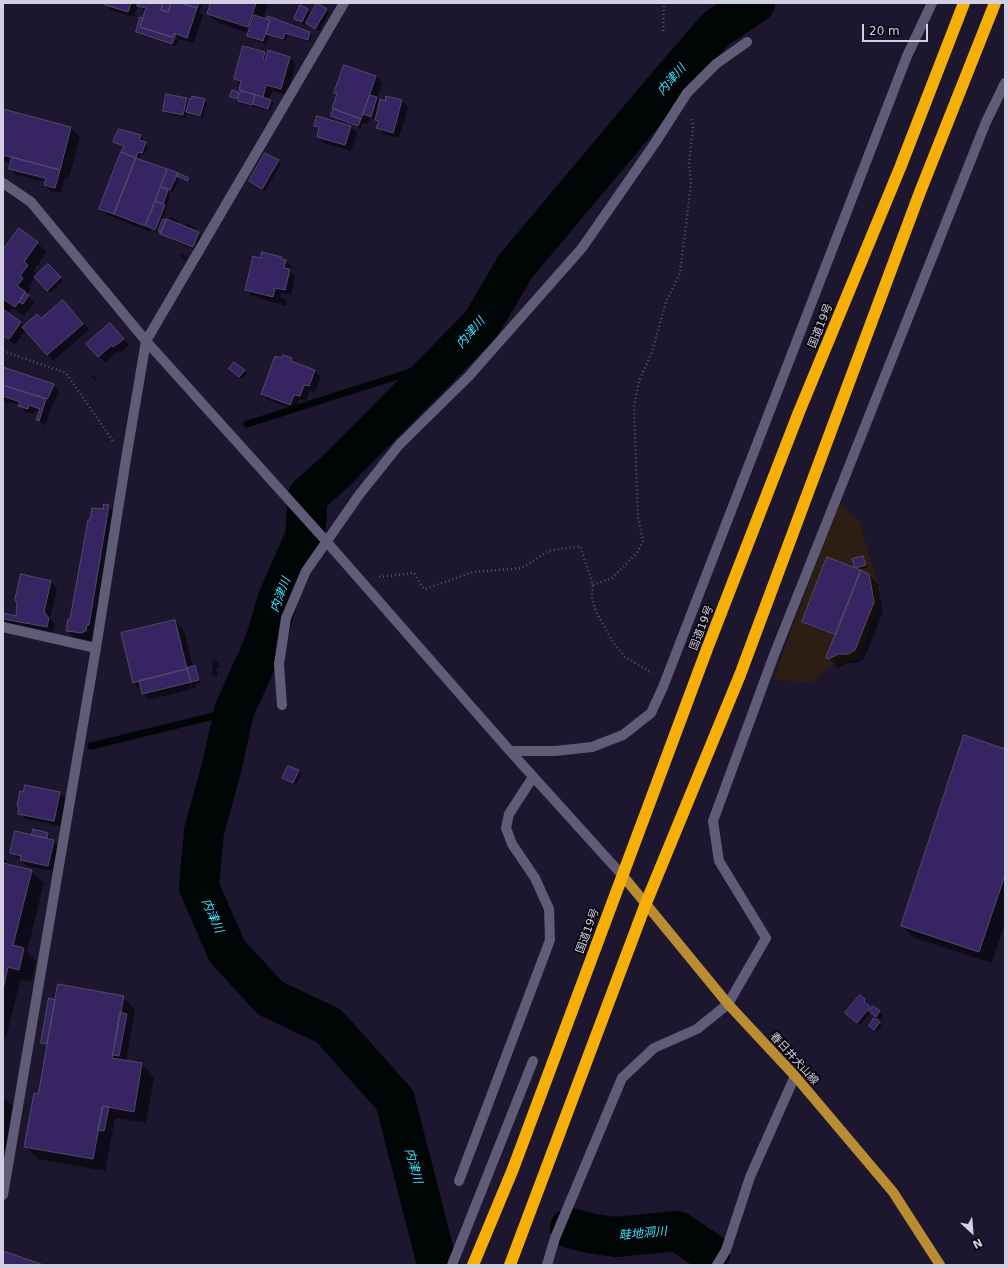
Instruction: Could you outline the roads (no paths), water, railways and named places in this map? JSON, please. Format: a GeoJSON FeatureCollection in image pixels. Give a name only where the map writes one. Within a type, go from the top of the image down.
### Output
{"type":"FeatureCollection","features":[{"type":"Feature","properties":{"kind":"highway","name":"国道19号"},"geometry":{"type":"LineString","coordinates":[[473,1265],[513,1168],[707,649],[793,427],[900,168],[964,3]]}},
{"type":"Feature","properties":{"kind":"highway"},"geometry":{"type":"LineString","coordinates":[[510,1265],[646,903],[740,674],[920,192],[995,3]]}},
{"type":"Feature","properties":{"kind":"main road","name":"春日井犬山線"},"geometry":{"type":"LineString","coordinates":[[623,876],[728,1004],[795,1076],[893,1192],[940,1265]]}},
{"type":"Feature","properties":{"kind":"street"},"geometry":{"type":"LineString","coordinates":[[3,1195],[96,648],[146,341],[344,3]]}},
{"type":"Feature","properties":{"kind":"street"},"geometry":{"type":"LineString","coordinates":[[510,751],[555,751],[592,747],[623,735],[651,713],[663,687],[907,56],[932,3]]}},
{"type":"Feature","properties":{"kind":"street"},"geometry":{"type":"LineString","coordinates":[[282,705],[279,664],[286,618],[306,571],[359,495],[399,445],[469,376],[582,248],[655,143],[687,93],[716,64],[747,42]]}},
{"type":"Feature","properties":{"kind":"street"},"geometry":{"type":"LineString","coordinates":[[547,1265],[555,1238],[622,1078],[654,1048],[697,1029],[728,1004],[766,938],[719,861],[713,821],[774,655],[983,130],[1005,83]]}},
{"type":"Feature","properties":{"kind":"street"},"geometry":{"type":"LineString","coordinates":[[3,183],[31,202],[146,341],[327,542],[533,777],[623,876]]}},
{"type":"Feature","properties":{"kind":"street"},"geometry":{"type":"LineString","coordinates":[[3,627],[96,648]]}},
{"type":"Feature","properties":{"kind":"street"},"geometry":{"type":"LineString","coordinates":[[459,1181],[550,940],[549,908],[535,878],[512,844],[506,828],[509,814],[533,777]]}},
{"type":"Feature","properties":{"kind":"street"},"geometry":{"type":"LineString","coordinates":[[452,1265],[533,1061]]}},
{"type":"Feature","properties":{"kind":"street"},"geometry":{"type":"LineString","coordinates":[[717,1265],[726,1250],[750,1177],[795,1076]]}},
{"type":"Feature","properties":{"kind":"waterway","name":"内津川"},"geometry":{"type":"LineString","coordinates":[[440,1265],[435,1256],[395,1100],[329,1026],[270,998],[227,951],[199,887],[204,831],[222,766],[234,711],[265,642],[278,598],[305,537],[308,496],[336,471],[481,325],[515,267],[660,94],[716,29],[755,3]]}},
{"type":"Feature","properties":{"kind":"waterway"},"geometry":{"type":"LineString","coordinates":[[247,424],[448,360]]}},
{"type":"Feature","properties":{"kind":"waterway"},"geometry":{"type":"LineString","coordinates":[[91,746],[234,711]]}},
{"type":"Feature","properties":{"kind":"waterway","name":"畦地洞川"},"geometry":{"type":"LineString","coordinates":[[570,1228],[594,1234],[616,1237],[677,1231],[710,1253]]}}]}
